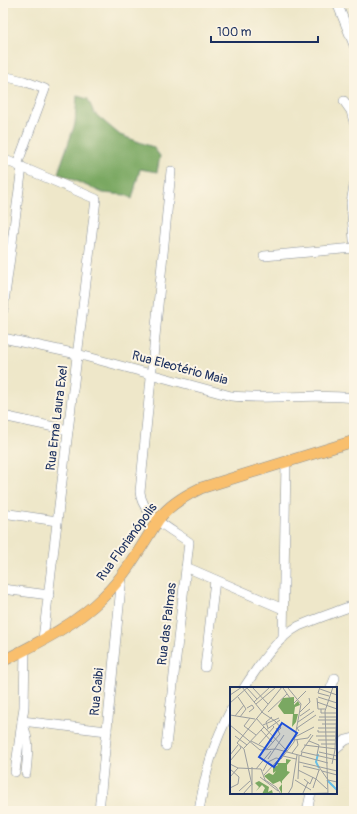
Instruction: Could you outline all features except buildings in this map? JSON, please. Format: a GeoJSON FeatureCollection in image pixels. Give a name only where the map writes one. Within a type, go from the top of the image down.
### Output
{"type":"FeatureCollection","features":[{"type":"Feature","properties":{"kind":"main road","name":"Rua Florianópolis"},"geometry":{"type":"LineString","coordinates":[[3,661],[66,626],[92,608],[104,597],[122,576],[158,520],[171,505],[201,488],[354,441]]}},
{"type":"Feature","properties":{"kind":"street"},"geometry":{"type":"LineString","coordinates":[[337,3],[354,44]]}},
{"type":"Feature","properties":{"kind":"street"},"geometry":{"type":"LineString","coordinates":[[3,76],[24,81],[45,89],[20,166],[7,244],[3,310]]}},
{"type":"Feature","properties":{"kind":"street"},"geometry":{"type":"LineString","coordinates":[[344,101],[351,111],[354,122]]}},
{"type":"Feature","properties":{"kind":"street"},"geometry":{"type":"LineString","coordinates":[[3,159],[20,166]]}},
{"type":"Feature","properties":{"kind":"street","name":"Rua Erna Laura Exel"},"geometry":{"type":"LineString","coordinates":[[20,166],[96,199],[43,639]]}},
{"type":"Feature","properties":{"kind":"street"},"geometry":{"type":"LineString","coordinates":[[158,520],[147,510],[141,498],[171,171]]}},
{"type":"Feature","properties":{"kind":"street"},"geometry":{"type":"LineString","coordinates":[[354,186],[351,203],[354,240]]}},
{"type":"Feature","properties":{"kind":"street"},"geometry":{"type":"LineString","coordinates":[[264,256],[354,248]]}},
{"type":"Feature","properties":{"kind":"street","name":"Rua Eleotério Maia"},"geometry":{"type":"LineString","coordinates":[[3,338],[77,354],[231,396],[309,395],[354,398]]}},
{"type":"Feature","properties":{"kind":"street"},"geometry":{"type":"LineString","coordinates":[[3,416],[68,430]]}},
{"type":"Feature","properties":{"kind":"street"},"geometry":{"type":"LineString","coordinates":[[283,638],[286,462]]}},
{"type":"Feature","properties":{"kind":"street"},"geometry":{"type":"LineString","coordinates":[[3,514],[57,522]]}},
{"type":"Feature","properties":{"kind":"street","name":"Rua das Palmas"},"geometry":{"type":"LineString","coordinates":[[158,520],[189,542],[166,746]]}},
{"type":"Feature","properties":{"kind":"street"},"geometry":{"type":"LineString","coordinates":[[186,567],[283,609]]}},
{"type":"Feature","properties":{"kind":"street","name":"Rua Caibi"},"geometry":{"type":"LineString","coordinates":[[99,811],[122,576]]}},
{"type":"Feature","properties":{"kind":"street"},"geometry":{"type":"LineString","coordinates":[[205,667],[215,580]]}},
{"type":"Feature","properties":{"kind":"street"},"geometry":{"type":"LineString","coordinates":[[3,589],[49,595]]}},
{"type":"Feature","properties":{"kind":"street"},"geometry":{"type":"LineString","coordinates":[[245,687],[283,638],[298,626],[354,605]]}},
{"type":"Feature","properties":{"kind":"street"},"geometry":{"type":"LineString","coordinates":[[15,772],[25,692],[25,650]]}},
{"type":"Feature","properties":{"kind":"street"},"geometry":{"type":"LineString","coordinates":[[331,687],[335,678]]}},
{"type":"Feature","properties":{"kind":"street"},"geometry":{"type":"LineString","coordinates":[[200,811],[209,762],[224,722],[230,712]]}},
{"type":"Feature","properties":{"kind":"street"},"geometry":{"type":"LineString","coordinates":[[22,721],[107,731]]}},
{"type":"Feature","properties":{"kind":"street"},"geometry":{"type":"LineString","coordinates":[[22,721],[28,736],[29,746],[26,773]]}},
{"type":"Feature","properties":{"kind":"street"},"geometry":{"type":"LineString","coordinates":[[337,747],[346,740],[354,738]]}},
{"type":"Feature","properties":{"kind":"street"},"geometry":{"type":"LineString","coordinates":[[307,811],[311,794]]}},
{"type":"Feature","properties":{"kind":"green space"},"geometry":{"type":"Polygon","coordinates":[[[77,96],[88,99],[94,113],[120,135],[153,147],[160,156],[157,172],[140,169],[132,199],[126,195],[103,193],[58,173],[75,124],[77,96]]]}}]}
